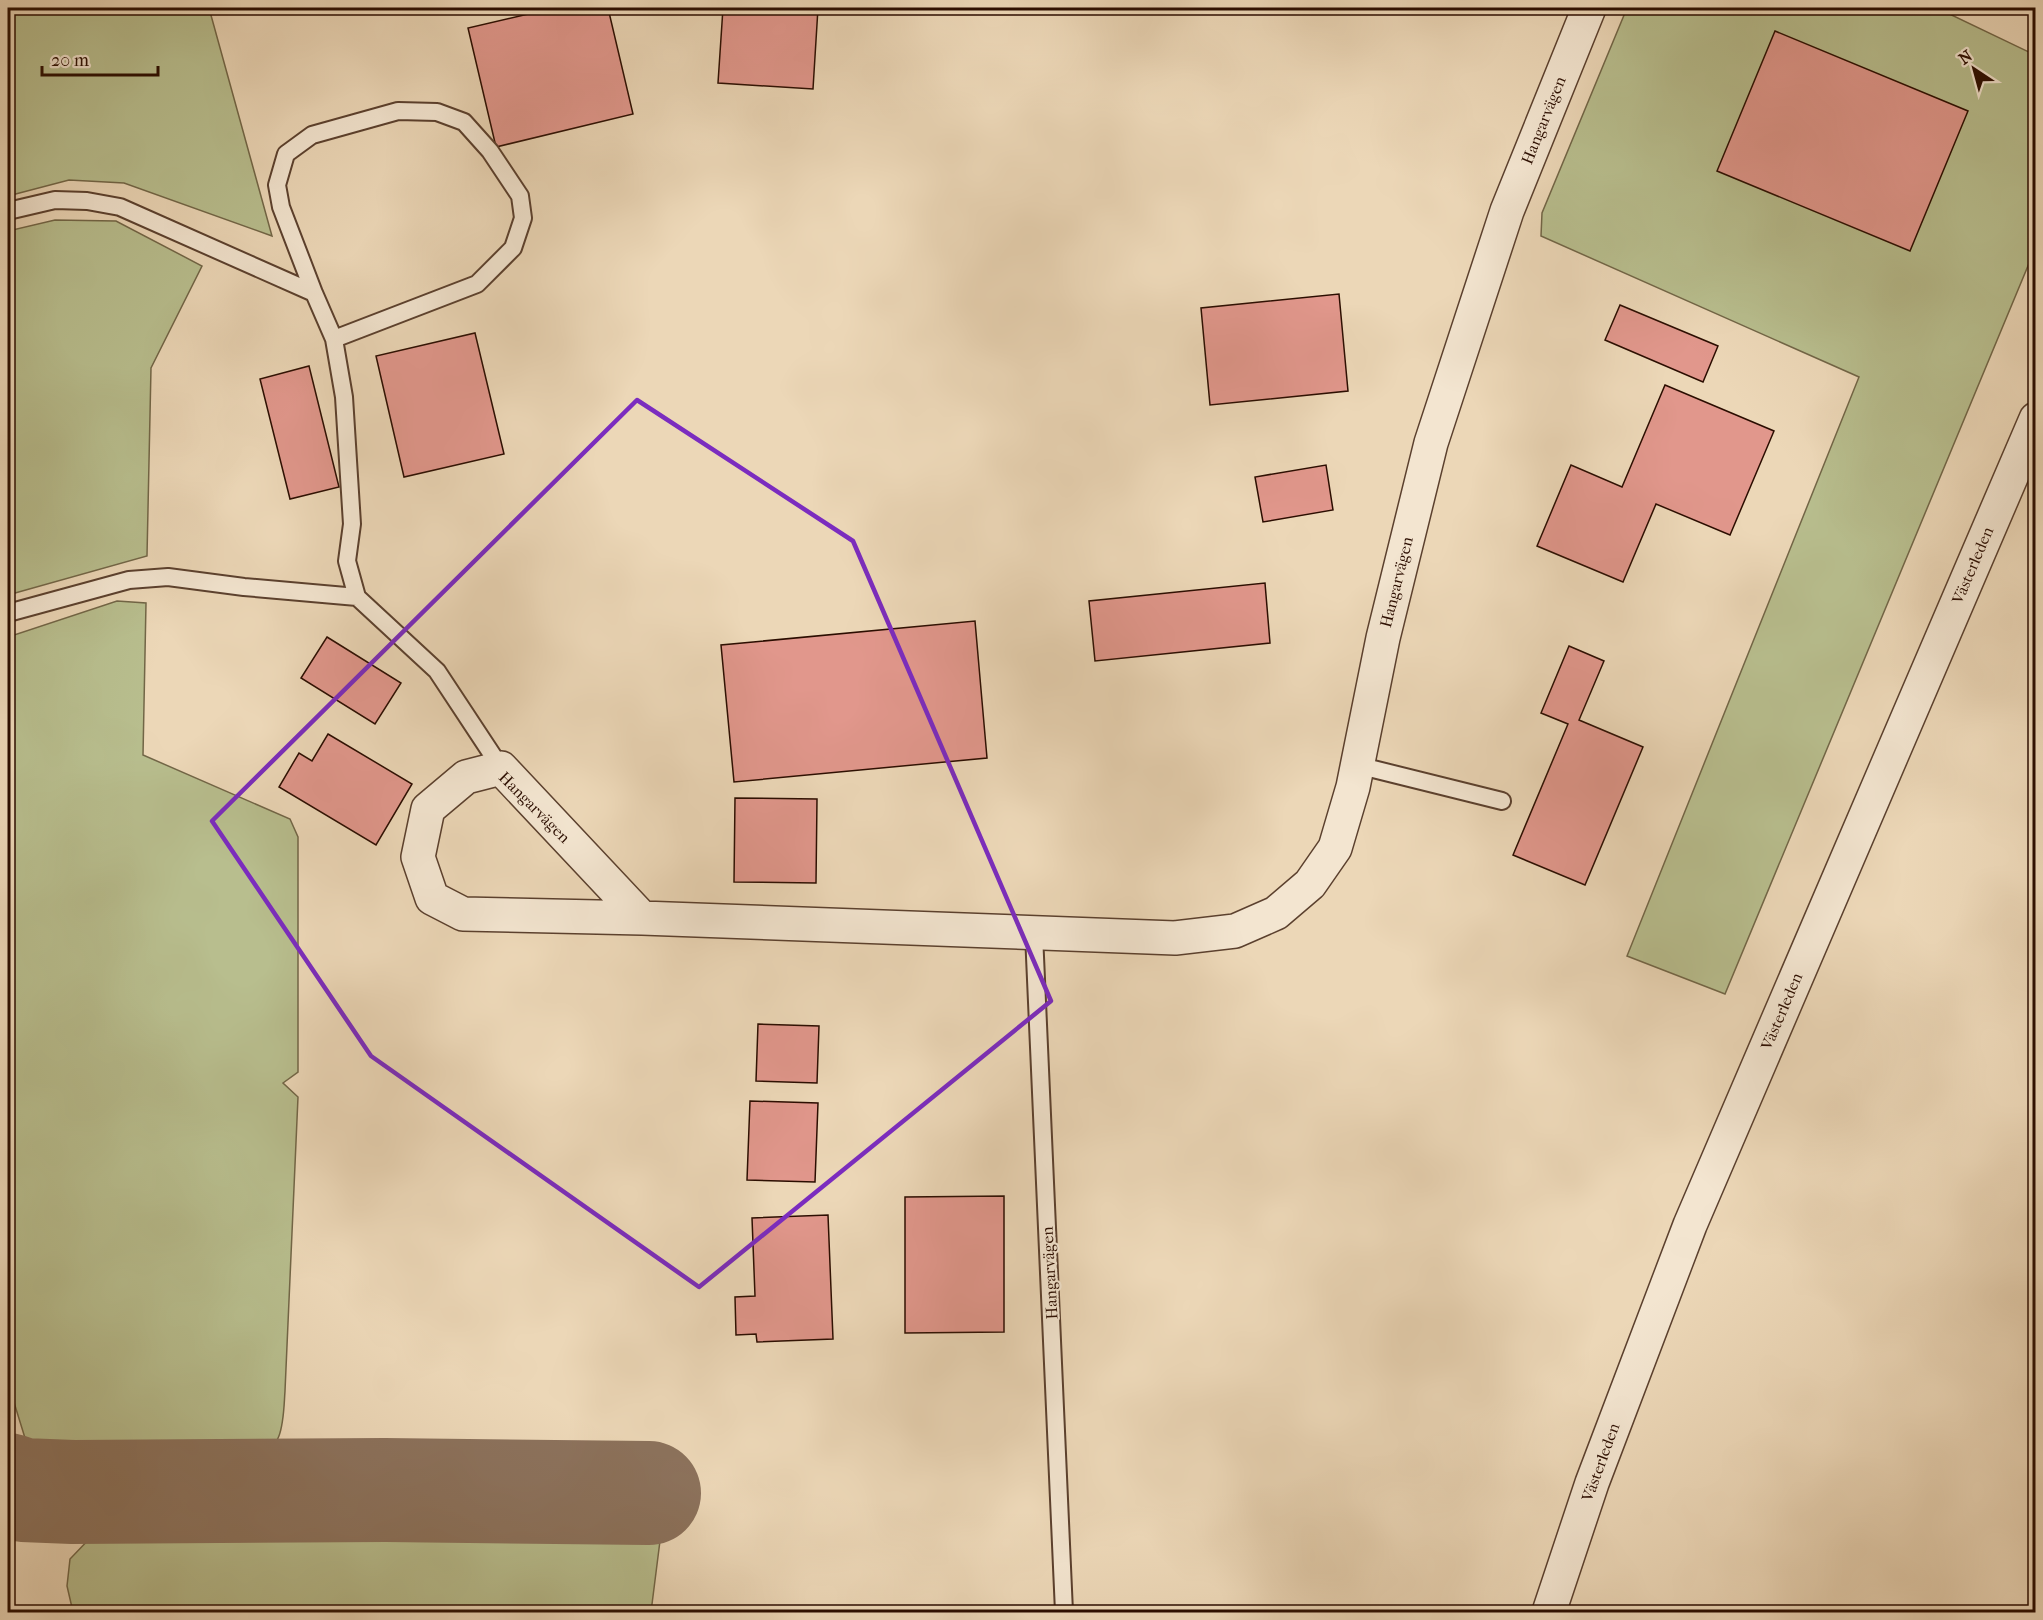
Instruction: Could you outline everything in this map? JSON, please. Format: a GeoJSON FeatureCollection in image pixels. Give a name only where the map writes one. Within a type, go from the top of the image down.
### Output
{"type":"FeatureCollection","features":[{"type":"Feature","properties":{"kind":"street","name":"Hangarvägen"},"geometry":{"type":"LineString","coordinates":[[642,918],[501,768],[466,777],[428,809],[418,857],[432,898],[463,914],[642,918],[1175,938],[1235,931],[1276,913],[1310,884],[1335,848],[1353,787],[1383,638],[1431,443],[1507,211],[1589,8]]}},
{"type":"Feature","properties":{"kind":"street","name":"Västerleden"},"geometry":{"type":"LineString","coordinates":[[1549,1612],[1592,1483],[1690,1225],[2036,419]]}},
{"type":"Feature","properties":{"kind":"lane"},"geometry":{"type":"LineString","coordinates":[[334,339],[477,284],[513,248],[523,218],[520,196],[490,151],[464,122],[438,112],[398,111],[312,135],[286,154],[277,184],[281,207],[334,339],[344,397],[352,524],[347,561],[357,597],[437,672],[501,768]]}},
{"type":"Feature","properties":{"kind":"lane"},"geometry":{"type":"LineString","coordinates":[[8,211],[55,200],[87,201],[120,207],[314,293]]}},
{"type":"Feature","properties":{"kind":"lane"},"geometry":{"type":"LineString","coordinates":[[8,613],[129,580],[168,577],[244,587],[357,597]]}},
{"type":"Feature","properties":{"kind":"lane"},"geometry":{"type":"LineString","coordinates":[[1357,765],[1502,801]]}},
{"type":"Feature","properties":{"kind":"lane","name":"Hangarvägen"},"geometry":{"type":"LineString","coordinates":[[1034,934],[1064,1612]]}},
{"type":"Feature","properties":{"kind":"highlighted area"},"geometry":{"type":"Polygon","coordinates":[[[637,400],[853,541],[1051,1001],[699,1287],[371,1056],[212,821],[637,400]]]}},
{"type":"Feature","properties":{"kind":"green space"},"geometry":{"type":"Polygon","coordinates":[[[8,8],[209,8],[272,236],[124,183],[69,180],[8,196],[8,8]]]}},
{"type":"Feature","properties":{"kind":"green space"},"geometry":{"type":"Polygon","coordinates":[[[1627,8],[1937,8],[2035,55],[2035,249],[1725,994],[1627,956],[1859,377],[1541,236],[1542,213],[1627,8]]]}},
{"type":"Feature","properties":{"kind":"green space"},"geometry":{"type":"Polygon","coordinates":[[[55,220],[116,221],[202,266],[151,368],[147,556],[8,595],[8,231],[55,220]]]}},
{"type":"Feature","properties":{"kind":"green space"},"geometry":{"type":"Polygon","coordinates":[[[117,601],[146,603],[143,755],[290,819],[298,837],[298,1072],[283,1083],[298,1097],[284,1412],[276,1442],[262,1456],[251,1460],[52,1456],[25,1438],[8,1383],[8,637],[117,601]]]}},
{"type":"Feature","properties":{"kind":"green space"},"geometry":{"type":"Polygon","coordinates":[[[662,1525],[651,1612],[73,1612],[67,1586],[70,1559],[95,1533],[122,1526],[662,1525]]]}},
{"type":"Feature","properties":{"kind":"building"},"geometry":{"type":"Polygon","coordinates":[[[554,8],[608,8],[633,114],[496,147],[468,28],[554,8]]]}},
{"type":"Feature","properties":{"kind":"building"},"geometry":{"type":"Polygon","coordinates":[[[723,8],[818,8],[813,89],[718,83],[723,8]]]}},
{"type":"Feature","properties":{"kind":"building"},"geometry":{"type":"Polygon","coordinates":[[[1775,31],[1968,111],[1910,251],[1717,171],[1775,31]]]}},
{"type":"Feature","properties":{"kind":"building"},"geometry":{"type":"Polygon","coordinates":[[[1339,294],[1348,391],[1210,405],[1201,308],[1339,294]]]}},
{"type":"Feature","properties":{"kind":"building"},"geometry":{"type":"Polygon","coordinates":[[[1620,305],[1718,346],[1703,382],[1605,340],[1620,305]]]}},
{"type":"Feature","properties":{"kind":"building"},"geometry":{"type":"Polygon","coordinates":[[[475,333],[504,454],[404,477],[376,356],[475,333]]]}},
{"type":"Feature","properties":{"kind":"building"},"geometry":{"type":"Polygon","coordinates":[[[309,366],[339,487],[290,499],[260,379],[309,366]]]}},
{"type":"Feature","properties":{"kind":"building"},"geometry":{"type":"Polygon","coordinates":[[[1665,385],[1774,431],[1730,535],[1656,504],[1623,582],[1537,546],[1571,465],[1622,487],[1665,385]]]}},
{"type":"Feature","properties":{"kind":"building"},"geometry":{"type":"Polygon","coordinates":[[[1326,465],[1333,510],[1263,522],[1255,477],[1326,465]]]}},
{"type":"Feature","properties":{"kind":"building"},"geometry":{"type":"Polygon","coordinates":[[[1265,583],[1270,643],[1095,661],[1089,601],[1265,583]]]}},
{"type":"Feature","properties":{"kind":"building"},"geometry":{"type":"Polygon","coordinates":[[[975,621],[987,758],[734,782],[721,645],[975,621]]]}},
{"type":"Feature","properties":{"kind":"building"},"geometry":{"type":"Polygon","coordinates":[[[327,637],[401,683],[375,724],[301,678],[327,637]]]}},
{"type":"Feature","properties":{"kind":"building"},"geometry":{"type":"Polygon","coordinates":[[[1569,646],[1604,661],[1579,720],[1643,747],[1585,885],[1513,855],[1568,724],[1541,713],[1569,646]]]}},
{"type":"Feature","properties":{"kind":"building"},"geometry":{"type":"Polygon","coordinates":[[[328,734],[412,784],[376,845],[279,787],[299,753],[312,761],[328,734]]]}},
{"type":"Feature","properties":{"kind":"building"},"geometry":{"type":"Polygon","coordinates":[[[735,798],[817,799],[816,883],[734,882],[735,798]]]}},
{"type":"Feature","properties":{"kind":"building"},"geometry":{"type":"Polygon","coordinates":[[[758,1024],[819,1026],[817,1083],[756,1081],[758,1024]]]}},
{"type":"Feature","properties":{"kind":"building"},"geometry":{"type":"Polygon","coordinates":[[[750,1101],[818,1103],[815,1182],[747,1180],[750,1101]]]}},
{"type":"Feature","properties":{"kind":"building"},"geometry":{"type":"Polygon","coordinates":[[[1004,1196],[1004,1332],[905,1333],[905,1197],[1004,1196]]]}},
{"type":"Feature","properties":{"kind":"building"},"geometry":{"type":"Polygon","coordinates":[[[828,1215],[833,1339],[757,1342],[756,1334],[736,1335],[735,1297],[755,1296],[752,1218],[828,1215]]]}},
{"type":"Feature","properties":{"kind":"taxiway"},"geometry":{"type":"LineString","coordinates":[[8,1485],[23,1490],[73,1492],[385,1490],[649,1493]]}}]}
